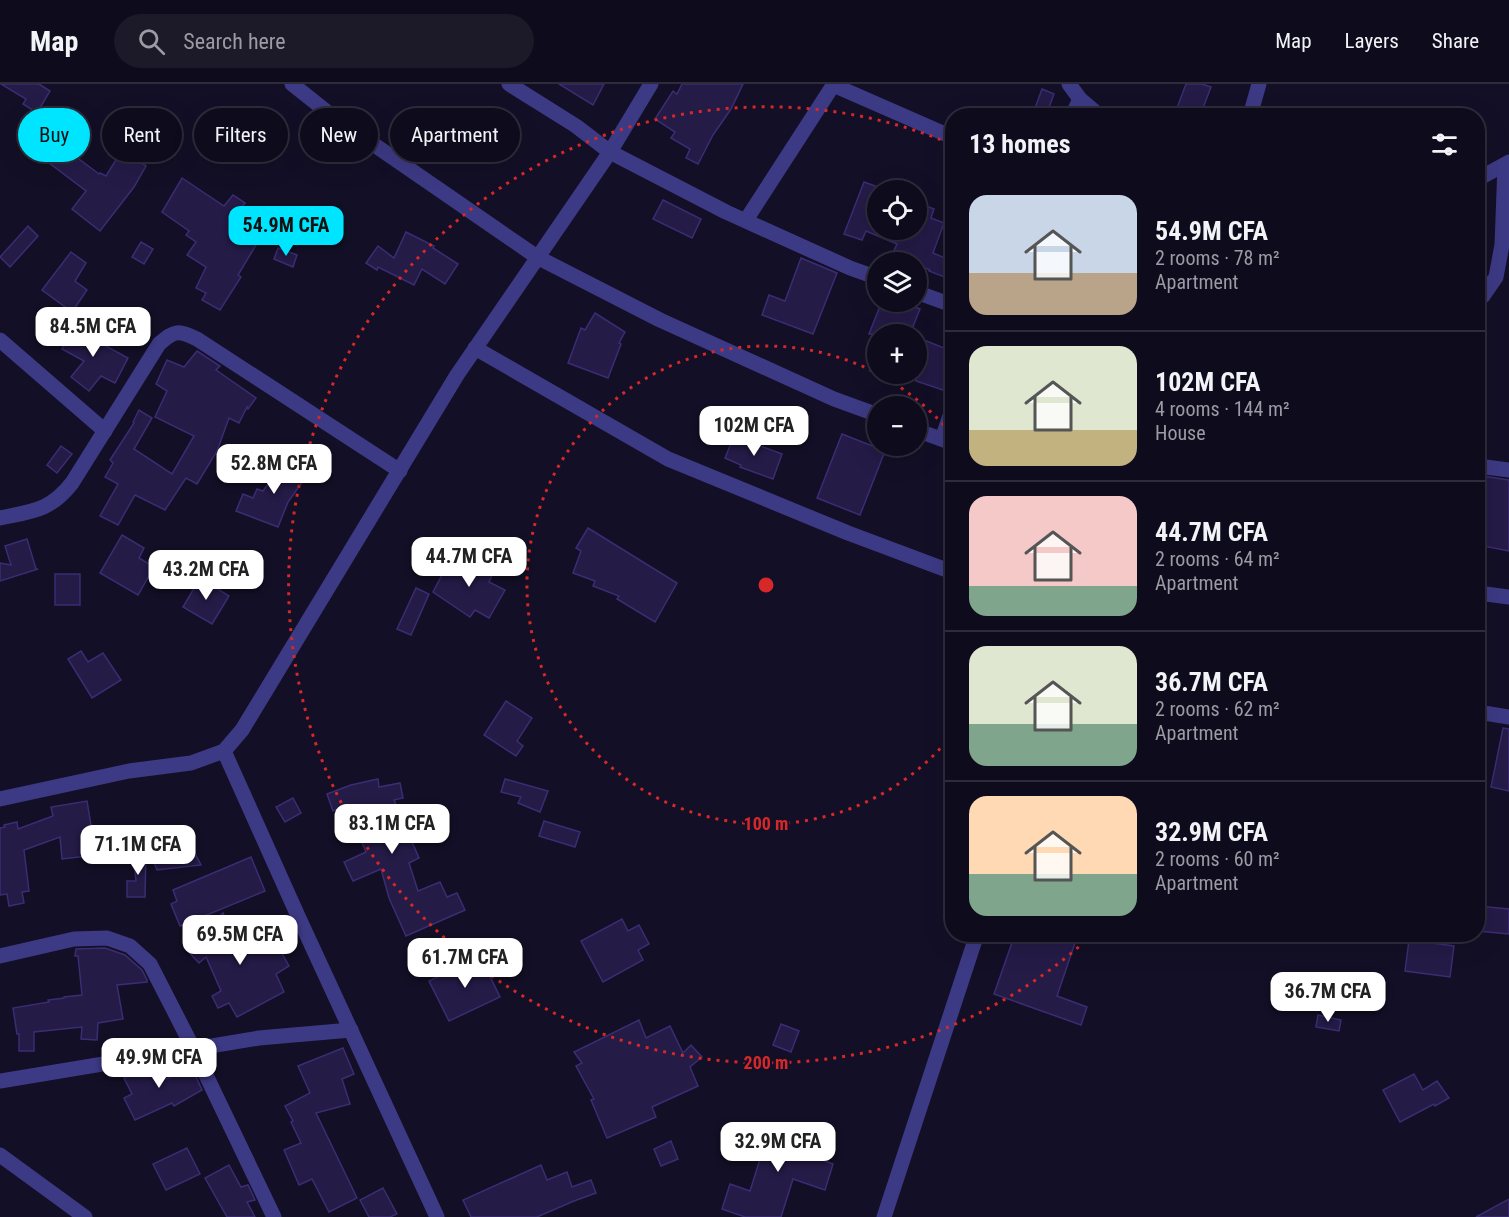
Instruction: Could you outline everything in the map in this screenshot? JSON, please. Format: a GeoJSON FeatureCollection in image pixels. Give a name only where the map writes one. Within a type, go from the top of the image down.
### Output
{"type":"FeatureCollection","features":[{"type":"Feature","properties":{"kind":"street"},"geometry":{"type":"LineString","coordinates":[[292,84],[331,115],[537,257],[660,320],[834,399],[867,411]]}},
{"type":"Feature","properties":{"kind":"street"},"geometry":{"type":"LineString","coordinates":[[509,84],[576,126],[610,152],[746,220],[867,274]]}},
{"type":"Feature","properties":{"kind":"street"},"geometry":{"type":"LineString","coordinates":[[0,799],[117,773],[191,763],[224,751],[242,730],[476,348],[610,152],[651,84]]}},
{"type":"Feature","properties":{"kind":"street"},"geometry":{"type":"LineString","coordinates":[[1069,84],[1080,99],[1091,108]]}},
{"type":"Feature","properties":{"kind":"street"},"geometry":{"type":"LineString","coordinates":[[1252,108],[1259,84]]}},
{"type":"Feature","properties":{"kind":"street"},"geometry":{"type":"LineString","coordinates":[[746,220],[833,85],[945,134]]}},
{"type":"Feature","properties":{"kind":"street"},"geometry":{"type":"LineString","coordinates":[[1076,108],[1080,99]]}},
{"type":"Feature","properties":{"kind":"street"},"geometry":{"type":"LineString","coordinates":[[1485,175],[1507,164]]}},
{"type":"Feature","properties":{"kind":"street"},"geometry":{"type":"LineString","coordinates":[[1485,293],[1496,277],[1502,245],[1507,164]]}},
{"type":"Feature","properties":{"kind":"street"},"geometry":{"type":"LineString","coordinates":[[927,296],[945,302]]}},
{"type":"Feature","properties":{"kind":"street"},"geometry":{"type":"LineString","coordinates":[[0,518],[49,506],[62,496],[159,344],[171,333],[183,332],[207,345],[400,471]]}},
{"type":"Feature","properties":{"kind":"street"},"geometry":{"type":"LineString","coordinates":[[0,340],[105,431]]}},
{"type":"Feature","properties":{"kind":"street"},"geometry":{"type":"LineString","coordinates":[[476,348],[668,459],[848,533],[945,569]]}},
{"type":"Feature","properties":{"kind":"street"},"geometry":{"type":"LineString","coordinates":[[927,434],[945,440]]}},
{"type":"Feature","properties":{"kind":"street"},"geometry":{"type":"LineString","coordinates":[[1485,467],[1509,470]]}},
{"type":"Feature","properties":{"kind":"street"},"geometry":{"type":"LineString","coordinates":[[1485,593],[1509,597]]}},
{"type":"Feature","properties":{"kind":"street"},"geometry":{"type":"LineString","coordinates":[[1485,713],[1509,717]]}},
{"type":"Feature","properties":{"kind":"street"},"geometry":{"type":"LineString","coordinates":[[224,751],[437,1217]]}},
{"type":"Feature","properties":{"kind":"street"},"geometry":{"type":"LineString","coordinates":[[0,956],[74,939],[107,938],[130,946],[150,964],[193,1047],[274,1217]]}},
{"type":"Feature","properties":{"kind":"street"},"geometry":{"type":"LineString","coordinates":[[884,1217],[974,942]]}},
{"type":"Feature","properties":{"kind":"street"},"geometry":{"type":"LineString","coordinates":[[0,1081],[193,1047],[259,1038],[351,1030]]}},
{"type":"Feature","properties":{"kind":"street"},"geometry":{"type":"LineString","coordinates":[[0,1155],[85,1217]]}},
{"type":"Feature","properties":{"kind":"building"},"geometry":{"type":"Polygon","coordinates":[[[1,84],[39,84],[50,91],[40,108],[29,108],[23,104],[26,99],[1,84]]]}},
{"type":"Feature","properties":{"kind":"building"},"geometry":{"type":"Polygon","coordinates":[[[559,84],[604,84],[593,105],[559,84]]]}},
{"type":"Feature","properties":{"kind":"building"},"geometry":{"type":"Polygon","coordinates":[[[682,84],[743,84],[698,164],[686,158],[690,149],[671,138],[675,132],[655,119],[673,91],[677,94],[682,84]]]}},
{"type":"Feature","properties":{"kind":"building"},"geometry":{"type":"Polygon","coordinates":[[[1186,84],[1202,84],[1211,87],[1203,108],[1177,108],[1186,84]]]}},
{"type":"Feature","properties":{"kind":"building"},"geometry":{"type":"Polygon","coordinates":[[[1042,89],[1054,94],[1049,108],[1035,108],[1042,89]]]}},
{"type":"Feature","properties":{"kind":"building"},"geometry":{"type":"Polygon","coordinates":[[[48,162],[83,162],[99,174],[106,176],[115,162],[140,162],[146,166],[134,187],[100,231],[72,209],[86,191],[48,162]]]}},
{"type":"Feature","properties":{"kind":"building"},"geometry":{"type":"Polygon","coordinates":[[[182,178],[224,206],[233,195],[245,203],[234,218],[262,235],[238,275],[241,277],[220,310],[202,300],[206,293],[196,288],[206,267],[187,255],[196,242],[186,235],[189,231],[162,212],[182,178]]]}},
{"type":"Feature","properties":{"kind":"building"},"geometry":{"type":"Polygon","coordinates":[[[864,182],[867,183],[867,231],[862,240],[844,234],[864,182]]]}},
{"type":"Feature","properties":{"kind":"building"},"geometry":{"type":"Polygon","coordinates":[[[663,200],[701,219],[692,238],[653,219],[663,200]]]}},
{"type":"Feature","properties":{"kind":"building"},"geometry":{"type":"Polygon","coordinates":[[[927,206],[934,209],[931,218],[944,223],[933,253],[945,258],[945,277],[927,269],[927,252],[893,252],[897,244],[887,240],[927,240],[927,206]]]}},
{"type":"Feature","properties":{"kind":"building"},"geometry":{"type":"Polygon","coordinates":[[[28,226],[38,236],[10,267],[0,257],[28,226]]]}},
{"type":"Feature","properties":{"kind":"building"},"geometry":{"type":"Polygon","coordinates":[[[406,232],[434,246],[433,248],[458,264],[445,284],[422,269],[414,285],[366,263],[378,246],[394,258],[406,232]]]}},
{"type":"Feature","properties":{"kind":"building"},"geometry":{"type":"Polygon","coordinates":[[[141,242],[153,249],[144,264],[132,257],[141,242]]]}},
{"type":"Feature","properties":{"kind":"building"},"geometry":{"type":"Polygon","coordinates":[[[278,248],[297,255],[293,267],[274,259],[278,248]]]}},
{"type":"Feature","properties":{"kind":"building"},"geometry":{"type":"Polygon","coordinates":[[[71,252],[86,263],[75,281],[87,290],[72,312],[42,290],[71,252]]]}},
{"type":"Feature","properties":{"kind":"building"},"geometry":{"type":"Polygon","coordinates":[[[801,258],[837,273],[813,334],[762,315],[769,295],[785,301],[801,258]]]}},
{"type":"Feature","properties":{"kind":"building"},"geometry":{"type":"Polygon","coordinates":[[[878,312],[919,312],[914,324],[873,324],[878,312]]]}},
{"type":"Feature","properties":{"kind":"building"},"geometry":{"type":"Polygon","coordinates":[[[595,313],[625,332],[619,343],[621,344],[608,378],[568,363],[581,328],[585,330],[595,313]]]}},
{"type":"Feature","properties":{"kind":"building"},"geometry":{"type":"Polygon","coordinates":[[[77,322],[97,333],[93,339],[128,358],[115,383],[101,376],[89,391],[71,377],[84,361],[62,349],[77,322]]]}},
{"type":"Feature","properties":{"kind":"building"},"geometry":{"type":"Polygon","coordinates":[[[927,341],[945,348],[945,391],[925,384],[927,384],[927,341]]]}},
{"type":"Feature","properties":{"kind":"building"},"geometry":{"type":"Polygon","coordinates":[[[197,351],[220,366],[216,370],[256,398],[248,409],[247,407],[239,423],[229,418],[217,451],[197,484],[186,478],[165,510],[135,495],[118,525],[100,516],[118,484],[105,477],[113,463],[110,460],[134,423],[139,410],[152,418],[134,449],[172,474],[194,436],[155,417],[167,391],[156,384],[167,360],[184,367],[197,351]]]}},
{"type":"Feature","properties":{"kind":"building"},"geometry":{"type":"Polygon","coordinates":[[[842,434],[867,444],[867,456],[883,456],[860,515],[817,498],[842,434]]]}},
{"type":"Feature","properties":{"kind":"building"},"geometry":{"type":"Polygon","coordinates":[[[734,436],[782,454],[773,479],[740,467],[741,465],[725,458],[734,436]]]}},
{"type":"Feature","properties":{"kind":"building"},"geometry":{"type":"Polygon","coordinates":[[[61,446],[72,454],[57,473],[47,465],[61,446]]]}},
{"type":"Feature","properties":{"kind":"building"},"geometry":{"type":"Polygon","coordinates":[[[286,458],[308,474],[288,502],[278,527],[236,511],[243,494],[253,498],[257,489],[263,491],[286,458]]]}},
{"type":"Feature","properties":{"kind":"building"},"geometry":{"type":"Polygon","coordinates":[[[1485,476],[1509,480],[1509,551],[1485,546],[1485,476]]]}},
{"type":"Feature","properties":{"kind":"building"},"geometry":{"type":"Polygon","coordinates":[[[588,528],[677,583],[655,622],[617,599],[619,596],[593,586],[595,581],[573,573],[581,551],[576,548],[588,528]]]}},
{"type":"Feature","properties":{"kind":"building"},"geometry":{"type":"Polygon","coordinates":[[[122,535],[144,548],[139,558],[154,567],[138,595],[100,573],[122,535]]]}},
{"type":"Feature","properties":{"kind":"building"},"geometry":{"type":"Polygon","coordinates":[[[27,539],[36,569],[38,569],[0,581],[0,563],[11,565],[5,546],[27,539]]]}},
{"type":"Feature","properties":{"kind":"building"},"geometry":{"type":"Polygon","coordinates":[[[452,556],[468,565],[469,561],[494,571],[489,582],[505,590],[489,618],[475,610],[470,617],[433,592],[452,556]]]}},
{"type":"Feature","properties":{"kind":"building"},"geometry":{"type":"Polygon","coordinates":[[[55,574],[80,574],[80,605],[55,605],[55,574]]]}},
{"type":"Feature","properties":{"kind":"building"},"geometry":{"type":"Polygon","coordinates":[[[200,578],[229,596],[212,624],[183,607],[200,578]]]}},
{"type":"Feature","properties":{"kind":"building"},"geometry":{"type":"Polygon","coordinates":[[[416,588],[429,594],[411,635],[397,629],[416,588]]]}},
{"type":"Feature","properties":{"kind":"building"},"geometry":{"type":"Polygon","coordinates":[[[81,651],[88,662],[103,653],[121,680],[92,698],[68,659],[81,651]]]}},
{"type":"Feature","properties":{"kind":"building"},"geometry":{"type":"Polygon","coordinates":[[[506,701],[532,718],[517,741],[523,746],[516,756],[484,735],[506,701]]]}},
{"type":"Feature","properties":{"kind":"building"},"geometry":{"type":"Polygon","coordinates":[[[1503,728],[1509,729],[1509,791],[1491,787],[1503,728]]]}},
{"type":"Feature","properties":{"kind":"building"},"geometry":{"type":"Polygon","coordinates":[[[378,779],[379,787],[400,783],[403,798],[394,800],[419,858],[409,863],[418,891],[440,882],[447,897],[457,893],[465,910],[406,936],[389,898],[381,869],[353,881],[344,862],[366,852],[346,806],[333,811],[327,794],[351,785],[378,779]]]}},
{"type":"Feature","properties":{"kind":"building"},"geometry":{"type":"Polygon","coordinates":[[[505,779],[548,791],[540,812],[518,803],[521,797],[501,792],[505,779]]]}},
{"type":"Feature","properties":{"kind":"building"},"geometry":{"type":"Polygon","coordinates":[[[293,798],[301,813],[285,822],[276,807],[293,798]]]}},
{"type":"Feature","properties":{"kind":"building"},"geometry":{"type":"Polygon","coordinates":[[[87,801],[96,855],[62,859],[60,837],[24,850],[29,891],[22,892],[24,903],[9,906],[7,894],[0,895],[0,828],[17,822],[18,829],[53,816],[51,807],[87,801]]]}},
{"type":"Feature","properties":{"kind":"building"},"geometry":{"type":"Polygon","coordinates":[[[544,821],[580,832],[575,847],[539,836],[544,821]]]}},
{"type":"Feature","properties":{"kind":"building"},"geometry":{"type":"Polygon","coordinates":[[[172,844],[192,848],[201,865],[157,870],[149,850],[171,848],[172,844]]]}},
{"type":"Feature","properties":{"kind":"building"},"geometry":{"type":"Polygon","coordinates":[[[146,851],[145,897],[127,897],[127,881],[136,881],[133,852],[146,851]]]}},
{"type":"Feature","properties":{"kind":"building"},"geometry":{"type":"Polygon","coordinates":[[[251,857],[265,891],[180,926],[171,904],[177,901],[173,890],[251,857]]]}},
{"type":"Feature","properties":{"kind":"building"},"geometry":{"type":"Polygon","coordinates":[[[1485,907],[1509,909],[1509,934],[1485,932],[1485,907]]]}},
{"type":"Feature","properties":{"kind":"building"},"geometry":{"type":"Polygon","coordinates":[[[223,913],[238,944],[241,943],[243,947],[270,932],[289,966],[276,974],[284,992],[237,1017],[229,1003],[218,1008],[212,996],[221,991],[206,957],[199,963],[185,948],[223,913]]]}},
{"type":"Feature","properties":{"kind":"building"},"geometry":{"type":"Polygon","coordinates":[[[622,919],[628,931],[639,925],[649,944],[638,950],[643,960],[603,982],[581,941],[622,919]]]}},
{"type":"Feature","properties":{"kind":"building"},"geometry":{"type":"Polygon","coordinates":[[[1012,942],[1075,942],[1057,996],[1087,1007],[1081,1025],[994,994],[1012,942]]]}},
{"type":"Feature","properties":{"kind":"building"},"geometry":{"type":"Polygon","coordinates":[[[1409,942],[1454,946],[1450,977],[1405,971],[1409,942]]]}},
{"type":"Feature","properties":{"kind":"building"},"geometry":{"type":"Polygon","coordinates":[[[105,948],[125,955],[142,970],[147,980],[147,982],[117,985],[123,1019],[98,1023],[97,1040],[81,1039],[82,1027],[34,1032],[34,1051],[19,1051],[19,1034],[17,1034],[13,1008],[82,995],[78,956],[75,956],[76,949],[105,948]]]}},
{"type":"Feature","properties":{"kind":"building"},"geometry":{"type":"Polygon","coordinates":[[[480,956],[500,997],[449,1021],[429,981],[480,956]]]}},
{"type":"Feature","properties":{"kind":"building"},"geometry":{"type":"Polygon","coordinates":[[[1318,1015],[1341,1020],[1339,1031],[1316,1027],[1318,1015]]]}},
{"type":"Feature","properties":{"kind":"building"},"geometry":{"type":"Polygon","coordinates":[[[639,1020],[646,1038],[670,1026],[683,1053],[691,1045],[702,1057],[690,1067],[698,1086],[652,1107],[656,1117],[607,1138],[591,1100],[594,1099],[576,1066],[582,1063],[574,1052],[639,1020]]]}},
{"type":"Feature","properties":{"kind":"building"},"geometry":{"type":"Polygon","coordinates":[[[781,1024],[799,1031],[791,1052],[773,1045],[781,1024]]]}},
{"type":"Feature","properties":{"kind":"building"},"geometry":{"type":"Polygon","coordinates":[[[343,1048],[354,1074],[342,1079],[350,1104],[316,1113],[357,1198],[329,1212],[312,1179],[299,1185],[284,1150],[301,1143],[285,1106],[310,1093],[298,1066],[343,1048]]]}},
{"type":"Feature","properties":{"kind":"building"},"geometry":{"type":"Polygon","coordinates":[[[162,1064],[167,1079],[191,1066],[202,1090],[174,1106],[172,1103],[135,1120],[124,1098],[132,1094],[124,1078],[150,1066],[162,1064]]]}},
{"type":"Feature","properties":{"kind":"building"},"geometry":{"type":"Polygon","coordinates":[[[1414,1074],[1423,1090],[1437,1081],[1449,1098],[1400,1122],[1383,1090],[1414,1074]]]}},
{"type":"Feature","properties":{"kind":"building"},"geometry":{"type":"Polygon","coordinates":[[[782,1126],[823,1143],[817,1158],[833,1164],[825,1190],[793,1179],[781,1217],[745,1217],[722,1209],[730,1184],[750,1191],[760,1159],[746,1154],[754,1131],[777,1139],[782,1126]]]}},
{"type":"Feature","properties":{"kind":"building"},"geometry":{"type":"Polygon","coordinates":[[[671,1141],[678,1159],[661,1166],[654,1149],[671,1141]]]}},
{"type":"Feature","properties":{"kind":"building"},"geometry":{"type":"Polygon","coordinates":[[[187,1148],[200,1174],[166,1190],[153,1164],[187,1148]]]}},
{"type":"Feature","properties":{"kind":"building"},"geometry":{"type":"Polygon","coordinates":[[[229,1165],[241,1187],[248,1185],[255,1200],[247,1202],[255,1217],[227,1217],[205,1178],[229,1165]]]}},
{"type":"Feature","properties":{"kind":"building"},"geometry":{"type":"Polygon","coordinates":[[[541,1165],[547,1180],[567,1172],[572,1187],[591,1180],[596,1193],[537,1217],[471,1217],[463,1200],[541,1165]]]}},
{"type":"Feature","properties":{"kind":"building"},"geometry":{"type":"Polygon","coordinates":[[[383,1188],[397,1214],[390,1217],[369,1217],[360,1200],[383,1188]]]}},
{"type":"Feature","properties":{"kind":"building"},"geometry":{"type":"Polygon","coordinates":[[[1509,1199],[1509,1217],[1476,1217],[1509,1199]]]}}]}
